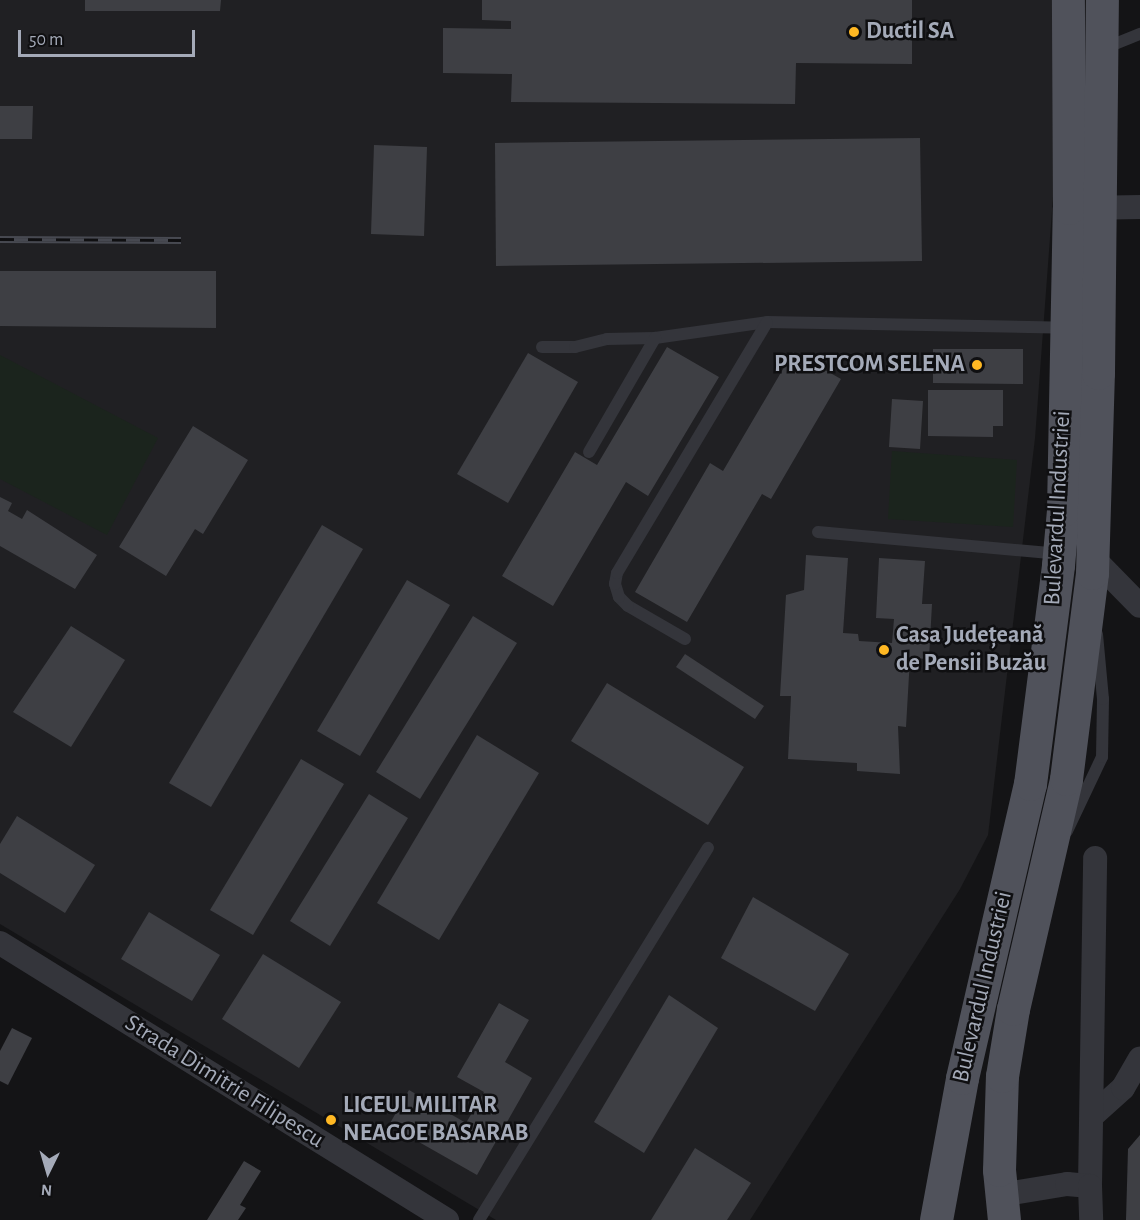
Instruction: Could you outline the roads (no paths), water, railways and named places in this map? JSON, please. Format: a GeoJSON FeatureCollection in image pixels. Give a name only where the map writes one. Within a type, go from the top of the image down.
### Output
{"type":"FeatureCollection","features":[{"type":"Feature","properties":{"kind":"main road","name":"Bulevardul Industriei"},"geometry":{"type":"LineString","coordinates":[[1002,1207],[999,1124],[1002,1076],[1012,1009],[1066,779],[1092,566],[1101,207],[1085,49],[1068,0]]}},
{"type":"Feature","properties":{"kind":"main road","name":"Bulevardul Industriei"},"geometry":{"type":"LineString","coordinates":[[938,1205],[962,1078],[1030,784],[1063,510],[1069,208],[1085,49],[1102,0]]}},
{"type":"Feature","properties":{"kind":"street"},"geometry":{"type":"LineString","coordinates":[[1069,208],[1140,207]]}},
{"type":"Feature","properties":{"kind":"street"},"geometry":{"type":"LineString","coordinates":[[1092,566],[1140,606]]}},
{"type":"Feature","properties":{"kind":"street"},"geometry":{"type":"LineString","coordinates":[[1091,1220],[1095,858]]}},
{"type":"Feature","properties":{"kind":"street","name":"Strada Dimitrie Filipescu"},"geometry":{"type":"LineString","coordinates":[[0,943],[442,1219]]}},
{"type":"Feature","properties":{"kind":"street"},"geometry":{"type":"LineString","coordinates":[[1093,1115],[1123,1088],[1140,1059]]}},
{"type":"Feature","properties":{"kind":"street"},"geometry":{"type":"LineString","coordinates":[[1002,1207],[1066,1184],[1090,1185]]}},
{"type":"Feature","properties":{"kind":"street"},"geometry":{"type":"LineString","coordinates":[[926,1220],[938,1205]]}},
{"type":"Feature","properties":{"kind":"lane"},"geometry":{"type":"LineString","coordinates":[[1085,49],[1140,34]]}},
{"type":"Feature","properties":{"kind":"lane"},"geometry":{"type":"LineString","coordinates":[[685,639],[628,606],[619,597],[615,584],[617,573],[767,322]]}},
{"type":"Feature","properties":{"kind":"lane"},"geometry":{"type":"LineString","coordinates":[[543,347],[576,347],[615,338],[655,338],[767,322],[1066,328]]}},
{"type":"Feature","properties":{"kind":"lane"},"geometry":{"type":"LineString","coordinates":[[589,452],[655,338]]}},
{"type":"Feature","properties":{"kind":"lane"},"geometry":{"type":"LineString","coordinates":[[818,532],[1059,554]]}},
{"type":"Feature","properties":{"kind":"lane"},"geometry":{"type":"LineString","coordinates":[[479,1220],[708,848]]}},
{"type":"Feature","properties":{"kind":"railway"},"geometry":{"type":"LineString","coordinates":[[0,239],[181,240]]}},
{"type":"Feature","properties":{"kind":"place","name":"Ductil SA"},"geometry":{"type":"Point","coordinates":[854,32]}},
{"type":"Feature","properties":{"kind":"place","name":"PRESTCOM SELENA"},"geometry":{"type":"Point","coordinates":[977,365]}},
{"type":"Feature","properties":{"kind":"place","name":"Casa Județeană de Pensii Buzău"},"geometry":{"type":"Point","coordinates":[884,650]}},
{"type":"Feature","properties":{"kind":"place","name":"LICEUL MILITAR NEAGOE BASARAB"},"geometry":{"type":"Point","coordinates":[331,1120]}}]}
